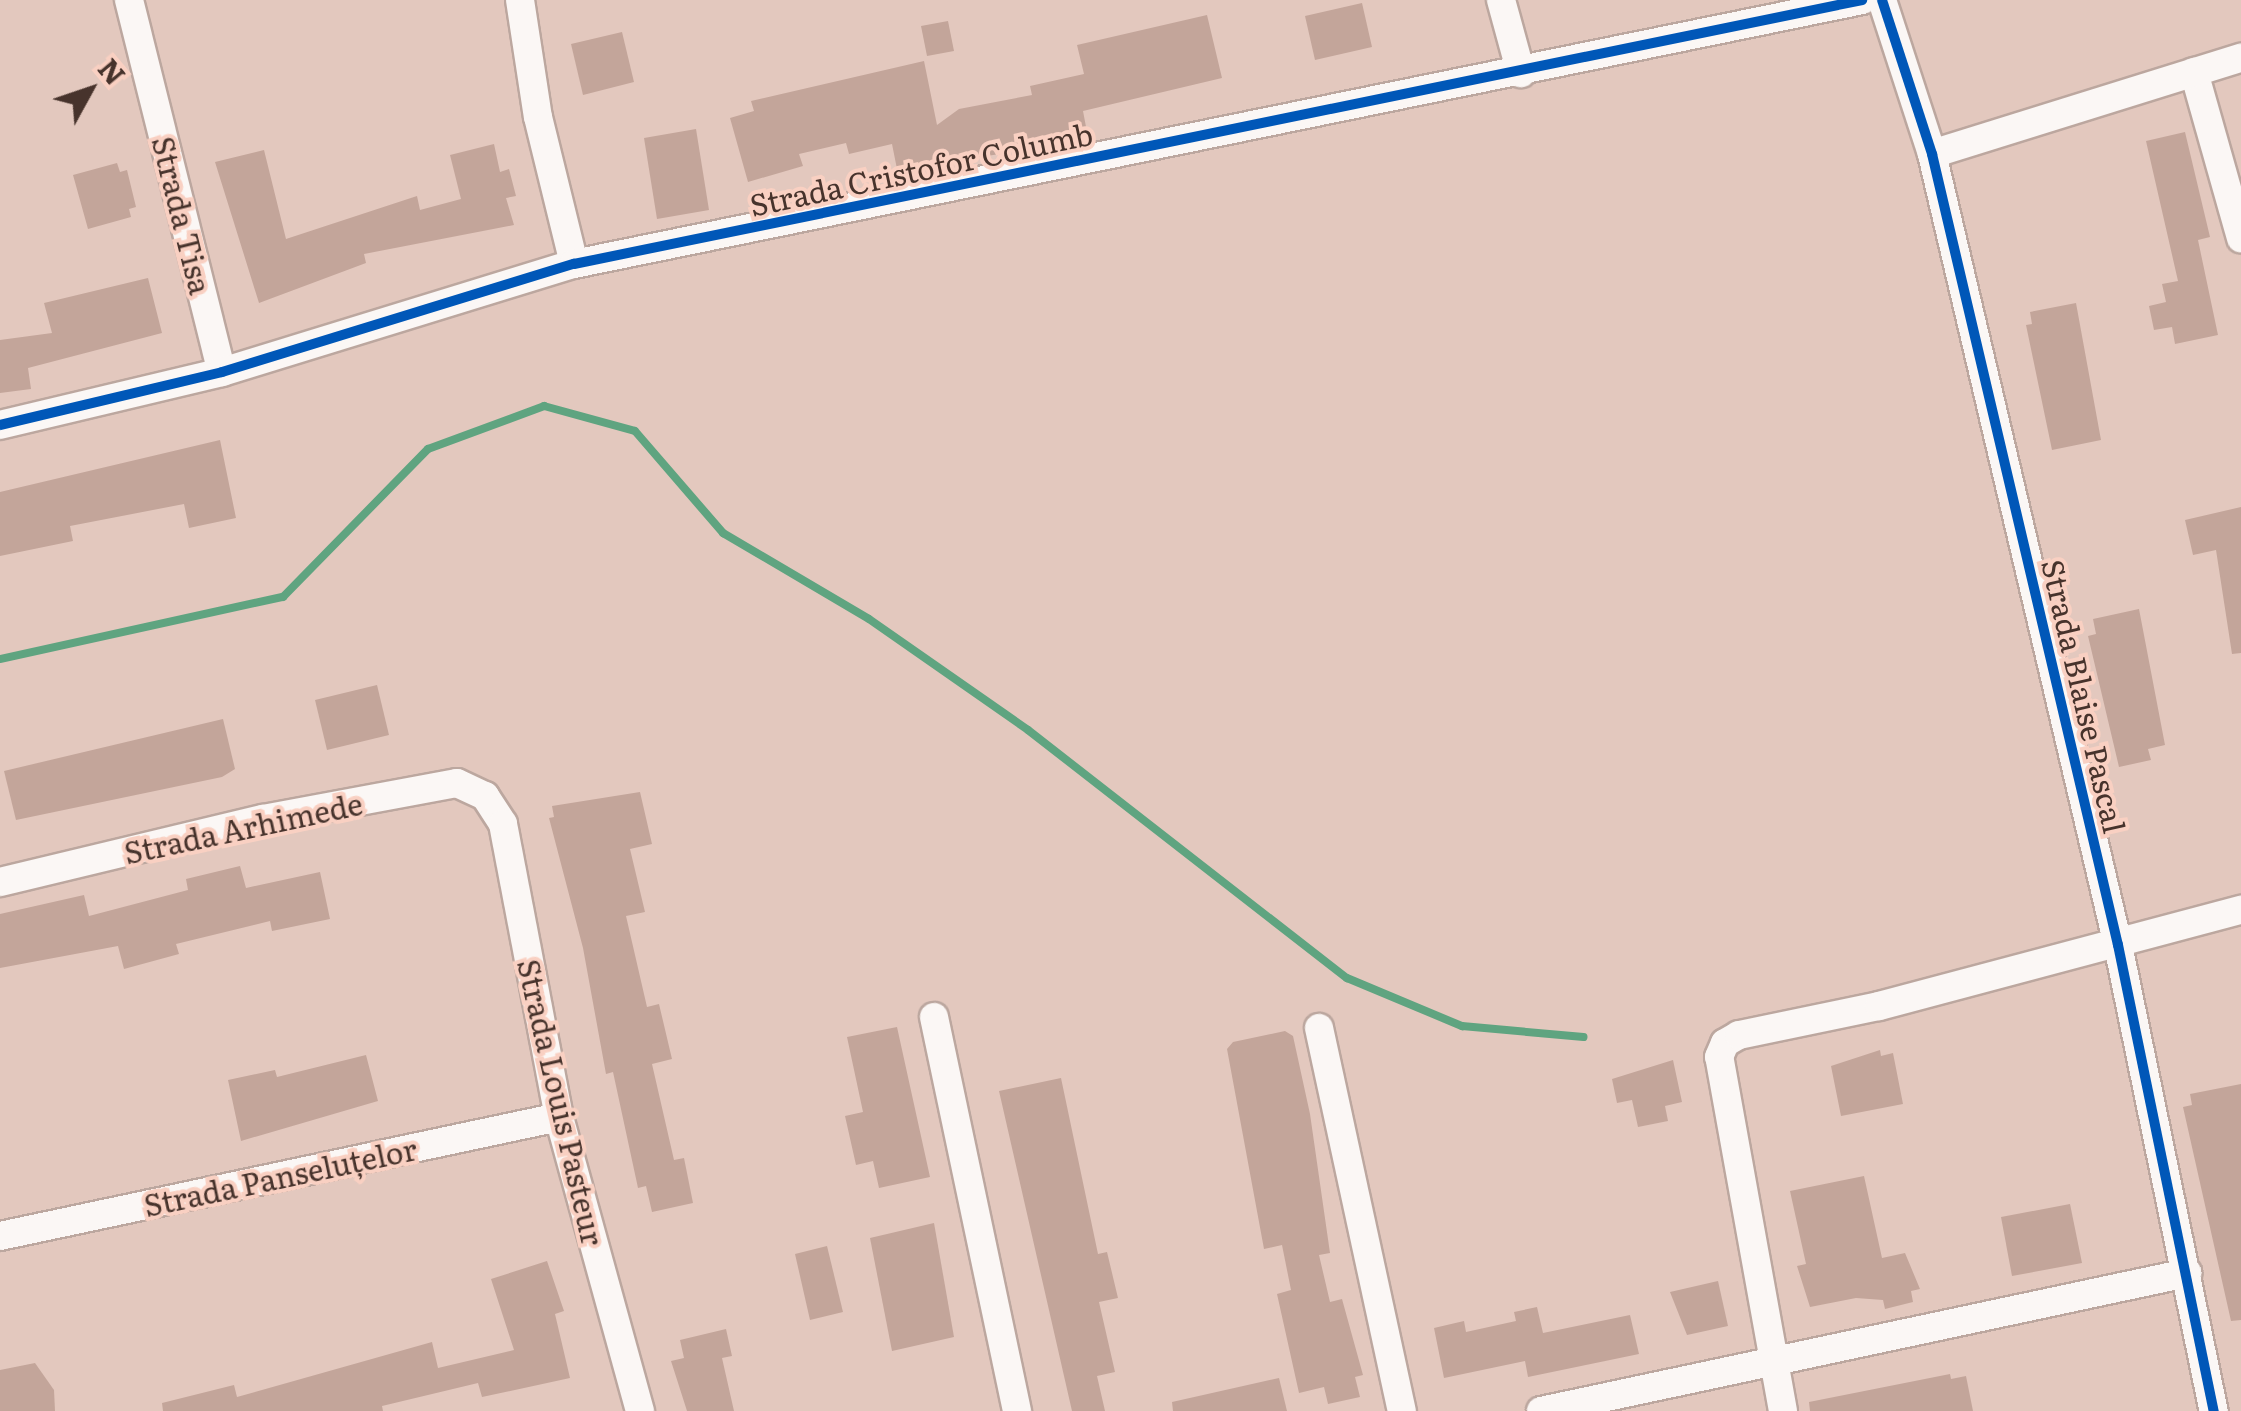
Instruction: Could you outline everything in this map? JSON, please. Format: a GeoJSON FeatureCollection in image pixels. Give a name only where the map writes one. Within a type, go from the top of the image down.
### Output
{"type":"FeatureCollection","features":[{"type":"Feature","properties":{"kind":"street","name":"Strada Tisa"},"geometry":{"type":"LineString","coordinates":[[129,0],[222,372]]}},
{"type":"Feature","properties":{"kind":"street"},"geometry":{"type":"LineString","coordinates":[[520,0],[538,117],[574,264]]}},
{"type":"Feature","properties":{"kind":"street"},"geometry":{"type":"LineString","coordinates":[[1501,0],[1521,72]]}},
{"type":"Feature","properties":{"kind":"street","name":"Strada Cristofor Columb"},"geometry":{"type":"LineString","coordinates":[[0,425],[222,372],[574,264],[1862,0]]}},
{"type":"Feature","properties":{"kind":"street","name":"Strada Blaise Pascal"},"geometry":{"type":"LineString","coordinates":[[1882,0],[1932,154],[2118,944],[2214,1411]]}},
{"type":"Feature","properties":{"kind":"street"},"geometry":{"type":"LineString","coordinates":[[1932,154],[2241,58]]}},
{"type":"Feature","properties":{"kind":"street"},"geometry":{"type":"LineString","coordinates":[[2194,72],[2241,238]]}},
{"type":"Feature","properties":{"kind":"street","name":"Strada Arhimede"},"geometry":{"type":"LineString","coordinates":[[0,882],[263,819],[457,784],[485,796]]}},
{"type":"Feature","properties":{"kind":"street","name":"Strada Louis Pasteur"},"geometry":{"type":"LineString","coordinates":[[485,796],[503,824],[559,1117],[640,1411]]}},
{"type":"Feature","properties":{"kind":"street"},"geometry":{"type":"LineString","coordinates":[[1783,1411],[1719,1057],[1725,1043],[1739,1034],[2118,944],[2241,910]]}},
{"type":"Feature","properties":{"kind":"street"},"geometry":{"type":"LineString","coordinates":[[934,1016],[1018,1411]]}},
{"type":"Feature","properties":{"kind":"street"},"geometry":{"type":"LineString","coordinates":[[1319,1028],[1402,1411]]}},
{"type":"Feature","properties":{"kind":"street","name":"Strada Panseluțelor"},"geometry":{"type":"LineString","coordinates":[[0,1236],[559,1117]]}},
{"type":"Feature","properties":{"kind":"street"},"geometry":{"type":"LineString","coordinates":[[1541,1411],[2187,1273]]}},
{"type":"Feature","properties":{"kind":"building"},"geometry":{"type":"Polygon","coordinates":[[[1362,3],[1372,47],[1315,60],[1305,16],[1362,3]]]}},
{"type":"Feature","properties":{"kind":"building"},"geometry":{"type":"Polygon","coordinates":[[[1207,15],[1222,78],[1083,111],[1087,132],[1007,153],[897,169],[892,144],[849,154],[846,143],[799,154],[803,166],[748,182],[730,118],[754,111],[751,101],[924,61],[937,125],[959,109],[1032,95],[1030,86],[1084,74],[1077,45],[1207,15]]]}},
{"type":"Feature","properties":{"kind":"building"},"geometry":{"type":"Polygon","coordinates":[[[948,21],[954,51],[927,56],[921,26],[948,21]]]}},
{"type":"Feature","properties":{"kind":"building"},"geometry":{"type":"Polygon","coordinates":[[[622,32],[634,82],[583,95],[571,44],[622,32]]]}},
{"type":"Feature","properties":{"kind":"building"},"geometry":{"type":"Polygon","coordinates":[[[696,129],[709,210],[657,219],[644,138],[696,129]]]}},
{"type":"Feature","properties":{"kind":"building"},"geometry":{"type":"Polygon","coordinates":[[[2185,132],[2210,237],[2198,240],[2218,335],[2175,344],[2172,327],[2154,330],[2149,306],[2166,302],[2162,284],[2178,281],[2146,141],[2185,132]]]}},
{"type":"Feature","properties":{"kind":"building"},"geometry":{"type":"Polygon","coordinates":[[[494,144],[500,172],[509,169],[516,196],[506,198],[514,225],[364,254],[366,263],[259,303],[215,162],[264,150],[286,239],[417,196],[420,210],[461,199],[450,155],[494,144]]]}},
{"type":"Feature","properties":{"kind":"building"},"geometry":{"type":"Polygon","coordinates":[[[117,163],[120,172],[127,170],[136,207],[129,209],[131,217],[88,229],[73,175],[117,163]]]}},
{"type":"Feature","properties":{"kind":"building"},"geometry":{"type":"Polygon","coordinates":[[[148,278],[162,333],[28,368],[31,389],[0,393],[0,340],[52,333],[44,303],[148,278]]]}},
{"type":"Feature","properties":{"kind":"building"},"geometry":{"type":"Polygon","coordinates":[[[2076,303],[2101,440],[2052,450],[2026,325],[2032,324],[2030,312],[2076,303]]]}},
{"type":"Feature","properties":{"kind":"building"},"geometry":{"type":"Polygon","coordinates":[[[220,440],[236,518],[189,528],[184,504],[70,526],[73,541],[0,556],[0,492],[220,440]]]}},
{"type":"Feature","properties":{"kind":"building"},"geometry":{"type":"Polygon","coordinates":[[[2241,507],[2241,653],[2232,654],[2216,550],[2193,555],[2185,520],[2241,507]]]}},
{"type":"Feature","properties":{"kind":"building"},"geometry":{"type":"Polygon","coordinates":[[[2139,609],[2165,745],[2148,749],[2151,760],[2119,767],[2088,636],[2096,634],[2093,619],[2139,609]]]}},
{"type":"Feature","properties":{"kind":"building"},"geometry":{"type":"Polygon","coordinates":[[[377,685],[389,735],[327,750],[315,700],[377,685]]]}},
{"type":"Feature","properties":{"kind":"building"},"geometry":{"type":"Polygon","coordinates":[[[223,719],[235,769],[222,777],[16,820],[4,771],[223,719]]]}},
{"type":"Feature","properties":{"kind":"building"},"geometry":{"type":"Polygon","coordinates":[[[640,792],[652,844],[630,849],[645,912],[626,916],[647,1007],[659,1004],[672,1059],[652,1064],[674,1160],[684,1158],[693,1203],[652,1212],[646,1186],[638,1188],[613,1072],[606,1074],[583,948],[549,818],[554,817],[552,806],[640,792]]]}},
{"type":"Feature","properties":{"kind":"building"},"geometry":{"type":"Polygon","coordinates":[[[240,866],[246,888],[320,872],[330,919],[272,931],[270,921],[176,944],[179,954],[124,969],[118,946],[0,968],[0,914],[84,895],[89,916],[188,890],[186,879],[240,866]]]}},
{"type":"Feature","properties":{"kind":"building"},"geometry":{"type":"Polygon","coordinates":[[[897,1027],[930,1177],[879,1188],[873,1161],[856,1165],[845,1116],[863,1112],[847,1037],[897,1027]]]}},
{"type":"Feature","properties":{"kind":"building"},"geometry":{"type":"Polygon","coordinates":[[[1285,1031],[1293,1036],[1310,1114],[1330,1253],[1319,1255],[1330,1302],[1342,1299],[1363,1375],[1355,1377],[1360,1397],[1328,1404],[1324,1387],[1299,1393],[1277,1294],[1291,1290],[1282,1245],[1264,1249],[1227,1049],[1233,1042],[1285,1031]]]}},
{"type":"Feature","properties":{"kind":"building"},"geometry":{"type":"Polygon","coordinates":[[[1880,1050],[1881,1056],[1893,1053],[1903,1104],[1841,1116],[1831,1066],[1880,1050]]]}},
{"type":"Feature","properties":{"kind":"building"},"geometry":{"type":"Polygon","coordinates":[[[366,1055],[378,1101],[241,1141],[228,1080],[275,1070],[277,1077],[366,1055]]]}},
{"type":"Feature","properties":{"kind":"building"},"geometry":{"type":"Polygon","coordinates":[[[1673,1060],[1682,1102],[1665,1106],[1668,1121],[1638,1127],[1632,1100],[1617,1103],[1612,1079],[1673,1060]]]}},
{"type":"Feature","properties":{"kind":"building"},"geometry":{"type":"Polygon","coordinates":[[[1061,1078],[1098,1254],[1107,1252],[1118,1298],[1099,1302],[1115,1372],[1097,1376],[1105,1411],[1072,1411],[999,1091],[1061,1078]]]}},
{"type":"Feature","properties":{"kind":"building"},"geometry":{"type":"Polygon","coordinates":[[[2241,1084],[2241,1320],[2231,1321],[2183,1107],[2192,1105],[2190,1094],[2241,1084]]]}},
{"type":"Feature","properties":{"kind":"building"},"geometry":{"type":"Polygon","coordinates":[[[1864,1176],[1882,1258],[1905,1253],[1920,1289],[1911,1291],[1913,1302],[1885,1309],[1883,1300],[1856,1298],[1810,1307],[1797,1266],[1806,1264],[1790,1191],[1864,1176]]]}},
{"type":"Feature","properties":{"kind":"building"},"geometry":{"type":"Polygon","coordinates":[[[2070,1204],[2082,1263],[2012,1276],[2001,1217],[2070,1204]]]}},
{"type":"Feature","properties":{"kind":"building"},"geometry":{"type":"Polygon","coordinates":[[[934,1223],[954,1337],[892,1351],[870,1238],[934,1223]]]}},
{"type":"Feature","properties":{"kind":"building"},"geometry":{"type":"Polygon","coordinates":[[[827,1246],[843,1312],[810,1320],[795,1254],[827,1246]]]}},
{"type":"Feature","properties":{"kind":"building"},"geometry":{"type":"Polygon","coordinates":[[[547,1261],[564,1311],[555,1314],[570,1378],[482,1397],[478,1383],[382,1406],[383,1411],[163,1411],[162,1403],[234,1385],[237,1397],[432,1342],[438,1368],[514,1350],[491,1279],[547,1261]]]}},
{"type":"Feature","properties":{"kind":"building"},"geometry":{"type":"Polygon","coordinates":[[[1718,1281],[1728,1326],[1687,1335],[1670,1292],[1718,1281]]]}},
{"type":"Feature","properties":{"kind":"building"},"geometry":{"type":"Polygon","coordinates":[[[1537,1307],[1543,1333],[1630,1315],[1639,1354],[1528,1377],[1525,1361],[1444,1378],[1434,1328],[1464,1321],[1466,1332],[1516,1321],[1514,1312],[1537,1307]]]}},
{"type":"Feature","properties":{"kind":"building"},"geometry":{"type":"Polygon","coordinates":[[[726,1329],[732,1356],[722,1358],[734,1411],[687,1411],[671,1361],[684,1358],[680,1340],[726,1329]]]}},
{"type":"Feature","properties":{"kind":"building"},"geometry":{"type":"Polygon","coordinates":[[[35,1363],[54,1390],[55,1411],[0,1411],[0,1370],[35,1363]]]}},
{"type":"Feature","properties":{"kind":"building"},"geometry":{"type":"Polygon","coordinates":[[[1950,1374],[1951,1379],[1966,1376],[1973,1411],[1810,1411],[1809,1402],[1950,1374]]]}},
{"type":"Feature","properties":{"kind":"building"},"geometry":{"type":"Polygon","coordinates":[[[1279,1378],[1287,1411],[1173,1411],[1172,1402],[1279,1378]]]}},
{"type":"Feature","properties":{"kind":"waterway"},"geometry":{"type":"LineString","coordinates":[[0,659],[283,597],[428,449],[544,406],[635,431],[723,533],[869,619],[1028,730],[1347,978],[1462,1026],[1584,1037]]}},
{"type":"Feature","properties":{"kind":"cycle path"},"geometry":{"type":"LineString","coordinates":[[0,425],[222,372],[574,264],[1862,0]]}},
{"type":"Feature","properties":{"kind":"cycle path"},"geometry":{"type":"LineString","coordinates":[[1882,0],[1932,154],[2118,945],[2214,1411]]}}]}
